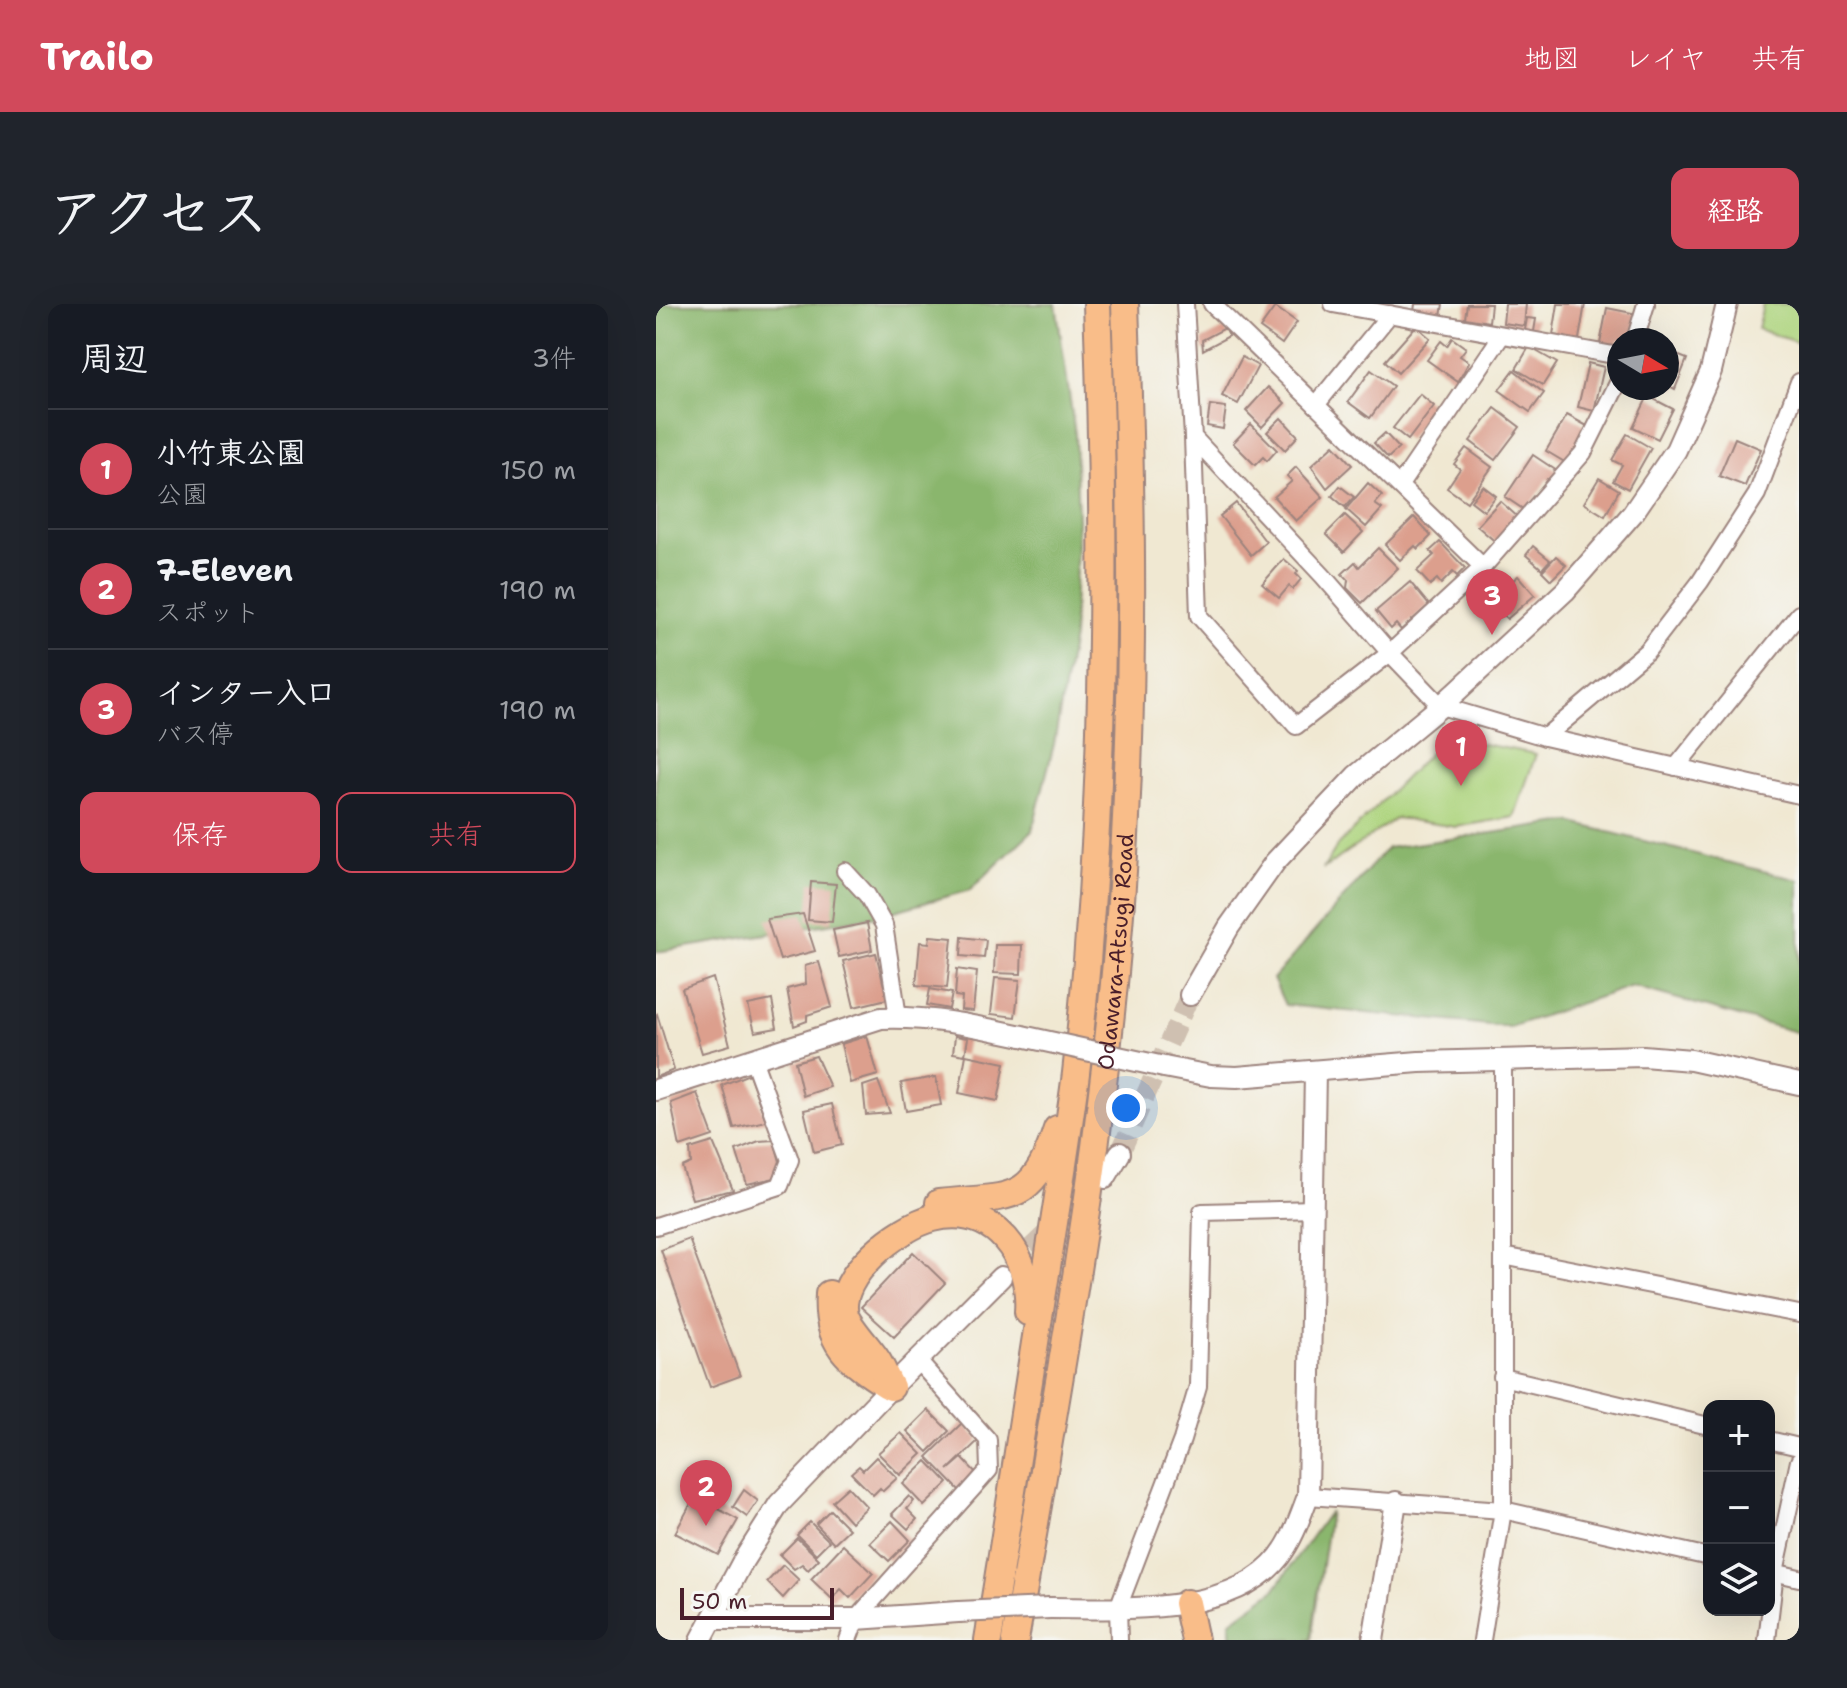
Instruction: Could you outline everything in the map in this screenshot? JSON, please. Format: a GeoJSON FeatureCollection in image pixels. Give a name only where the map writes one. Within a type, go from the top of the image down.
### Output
{"type":"FeatureCollection","features":[{"type":"Feature","properties":{"kind":"highway","name":"Odawara-Atsugi Road"},"geometry":{"type":"LineString","coordinates":[[988,1640],[1076,1071],[1093,868],[1102,663],[1103,468],[1097,304]]}},
{"type":"Feature","properties":{"kind":"highway","name":"Odawara-Atsugi Road"},"geometry":{"type":"LineString","coordinates":[[1016,1639],[1091,1181],[1123,872],[1131,663],[1131,469],[1125,304]]}},
{"type":"Feature","properties":{"kind":"highway"},"geometry":{"type":"LineString","coordinates":[[891,1387],[865,1371],[833,1337],[827,1314],[829,1292],[836,1270],[849,1253],[912,1208],[957,1201],[998,1200],[1037,1176],[1048,1157],[1076,1071]]}},
{"type":"Feature","properties":{"kind":"highway"},"geometry":{"type":"LineString","coordinates":[[891,1387],[879,1363],[845,1316],[845,1297],[853,1275],[878,1251],[931,1218],[950,1215],[994,1228],[1013,1245],[1019,1256],[1029,1294],[1010,1511]]}},
{"type":"Feature","properties":{"kind":"highway"},"geometry":{"type":"LineString","coordinates":[[1186,1640],[1187,1603]]}},
{"type":"Feature","properties":{"kind":"highway"},"geometry":{"type":"LineString","coordinates":[[1187,1603],[1195,1640]]}},
{"type":"Feature","properties":{"kind":"street"},"geometry":{"type":"LineString","coordinates":[[1185,304],[1199,616],[1296,726],[1390,653],[1483,567],[1583,453],[1610,400]]}},
{"type":"Feature","properties":{"kind":"street"},"geometry":{"type":"LineString","coordinates":[[1212,304],[1483,567]]}},
{"type":"Feature","properties":{"kind":"street"},"geometry":{"type":"LineString","coordinates":[[1333,304],[1607,354]]}},
{"type":"Feature","properties":{"kind":"street"},"geometry":{"type":"LineString","coordinates":[[1639,328],[1646,304]]}},
{"type":"Feature","properties":{"kind":"street"},"geometry":{"type":"LineString","coordinates":[[1190,995],[1229,927],[1275,862],[1356,776],[1441,706],[1565,591],[1633,513],[1676,450],[1711,371],[1727,304]]}},
{"type":"Feature","properties":{"kind":"street"},"geometry":{"type":"LineString","coordinates":[[1316,405],[1390,314]]}},
{"type":"Feature","properties":{"kind":"street"},"geometry":{"type":"LineString","coordinates":[[1400,485],[1502,335]]}},
{"type":"Feature","properties":{"kind":"street"},"geometry":{"type":"LineString","coordinates":[[1545,737],[1647,651],[1700,582],[1757,494],[1799,382]]}},
{"type":"Feature","properties":{"kind":"street"},"geometry":{"type":"LineString","coordinates":[[1193,437],[1441,706],[1545,737],[1799,795]]}},
{"type":"Feature","properties":{"kind":"street"},"geometry":{"type":"LineString","coordinates":[[1676,767],[1799,614]]}},
{"type":"Feature","properties":{"kind":"street"},"geometry":{"type":"LineString","coordinates":[[845,871],[867,895],[884,925],[898,1017]]}},
{"type":"Feature","properties":{"kind":"street"},"geometry":{"type":"LineString","coordinates":[[656,1090],[881,1018],[915,1016],[958,1022],[1211,1076],[1237,1077],[1419,1062],[1643,1056],[1691,1060],[1799,1084]]}},
{"type":"Feature","properties":{"kind":"street"},"geometry":{"type":"LineString","coordinates":[[656,1226],[780,1186],[790,1160],[753,1059]]}},
{"type":"Feature","properties":{"kind":"street"},"geometry":{"type":"LineString","coordinates":[[1487,1639],[1503,1510],[1503,1060]]}},
{"type":"Feature","properties":{"kind":"street"},"geometry":{"type":"LineString","coordinates":[[712,1619],[856,1619],[1187,1603],[1232,1591],[1256,1578],[1278,1558],[1295,1532],[1308,1496],[1315,1071]]}},
{"type":"Feature","properties":{"kind":"street"},"geometry":{"type":"LineString","coordinates":[[1105,1178],[1120,1153]]}},
{"type":"Feature","properties":{"kind":"street"},"geometry":{"type":"LineString","coordinates":[[1119,1640],[1118,1608],[1182,1440],[1198,1386],[1202,1212],[1314,1209]]}},
{"type":"Feature","properties":{"kind":"street"},"geometry":{"type":"LineString","coordinates":[[1503,1256],[1799,1314]]}},
{"type":"Feature","properties":{"kind":"street"},"geometry":{"type":"LineString","coordinates":[[701,1640],[743,1561],[779,1504],[1001,1277]]}},
{"type":"Feature","properties":{"kind":"street"},"geometry":{"type":"LineString","coordinates":[[848,1640],[856,1619],[989,1470],[988,1440],[917,1360]]}},
{"type":"Feature","properties":{"kind":"street"},"geometry":{"type":"LineString","coordinates":[[1502,1377],[1703,1425]]}},
{"type":"Feature","properties":{"kind":"street"},"geometry":{"type":"LineString","coordinates":[[1775,1441],[1799,1447]]}},
{"type":"Feature","properties":{"kind":"street"},"geometry":{"type":"LineString","coordinates":[[1775,1559],[1799,1461]]}},
{"type":"Feature","properties":{"kind":"street"},"geometry":{"type":"LineString","coordinates":[[1308,1496],[1503,1510],[1703,1556]]}},
{"type":"Feature","properties":{"kind":"street"},"geometry":{"type":"LineString","coordinates":[[1373,1640],[1396,1502]]}},
{"type":"Feature","properties":{"kind":"street"},"geometry":{"type":"LineString","coordinates":[[1775,1572],[1799,1578]]}},
{"type":"Feature","properties":{"kind":"street"},"geometry":{"type":"LineString","coordinates":[[1767,1640],[1769,1616]]}},
{"type":"Feature","properties":{"kind":"green space"},"geometry":{"type":"Polygon","coordinates":[[[656,304],[1056,304],[1075,434],[1078,520],[1073,637],[1054,744],[1032,831],[970,890],[877,916],[656,952],[656,304]]]}},
{"type":"Feature","properties":{"kind":"green space"},"geometry":{"type":"Polygon","coordinates":[[[1763,304],[1799,304],[1799,343],[1758,329],[1763,304]]]}},
{"type":"Feature","properties":{"kind":"green space"},"geometry":{"type":"Polygon","coordinates":[[[1446,737],[1536,754],[1514,817],[1456,827],[1396,818],[1323,869],[1337,846],[1446,737]]]}},
{"type":"Feature","properties":{"kind":"green space"},"geometry":{"type":"Polygon","coordinates":[[[1569,822],[1799,880],[1799,1033],[1632,986],[1510,1027],[1285,1005],[1273,979],[1387,848],[1569,822]]]}},
{"type":"Feature","properties":{"kind":"green space"},"geometry":{"type":"Polygon","coordinates":[[[1330,1511],[1311,1640],[1232,1640],[1230,1622],[1274,1590],[1330,1511]]]}},
{"type":"Feature","properties":{"kind":"building"},"geometry":{"type":"Polygon","coordinates":[[[1415,304],[1443,304],[1441,317],[1414,312],[1415,304]]]}},
{"type":"Feature","properties":{"kind":"building"},"geometry":{"type":"Polygon","coordinates":[[[1467,304],[1491,304],[1489,322],[1465,318],[1467,304]]]}},
{"type":"Feature","properties":{"kind":"building"},"geometry":{"type":"Polygon","coordinates":[[[1505,304],[1526,304],[1524,326],[1503,323],[1505,304]]]}},
{"type":"Feature","properties":{"kind":"building"},"geometry":{"type":"Polygon","coordinates":[[[1558,304],[1585,304],[1578,345],[1564,343],[1565,337],[1553,335],[1558,304]]]}},
{"type":"Feature","properties":{"kind":"building"},"geometry":{"type":"Polygon","coordinates":[[[1275,307],[1297,322],[1282,344],[1260,328],[1275,307]]]}},
{"type":"Feature","properties":{"kind":"building"},"geometry":{"type":"Polygon","coordinates":[[[1607,308],[1637,314],[1634,328],[1607,328],[1607,350],[1599,349],[1607,308]]]}},
{"type":"Feature","properties":{"kind":"building"},"geometry":{"type":"Polygon","coordinates":[[[1527,318],[1536,319],[1533,338],[1524,336],[1527,318]]]}},
{"type":"Feature","properties":{"kind":"building"},"geometry":{"type":"Polygon","coordinates":[[[1416,326],[1430,338],[1398,373],[1385,361],[1416,326]]]}},
{"type":"Feature","properties":{"kind":"building"},"geometry":{"type":"Polygon","coordinates":[[[1225,328],[1229,336],[1203,350],[1202,340],[1225,328]]]}},
{"type":"Feature","properties":{"kind":"building"},"geometry":{"type":"Polygon","coordinates":[[[1452,338],[1466,348],[1460,356],[1469,362],[1458,382],[1427,360],[1441,341],[1447,346],[1452,338]]]}},
{"type":"Feature","properties":{"kind":"building"},"geometry":{"type":"Polygon","coordinates":[[[1529,347],[1557,363],[1543,385],[1516,369],[1529,347]]]}},
{"type":"Feature","properties":{"kind":"building"},"geometry":{"type":"Polygon","coordinates":[[[1679,356],[1687,359],[1679,379],[1679,356]]]}},
{"type":"Feature","properties":{"kind":"building"},"geometry":{"type":"Polygon","coordinates":[[[1242,357],[1258,366],[1238,404],[1222,396],[1242,357]]]}},
{"type":"Feature","properties":{"kind":"building"},"geometry":{"type":"Polygon","coordinates":[[[1588,363],[1604,367],[1594,411],[1578,407],[1588,363]]]}},
{"type":"Feature","properties":{"kind":"building"},"geometry":{"type":"Polygon","coordinates":[[[1371,370],[1393,386],[1370,418],[1348,402],[1371,370]]]}},
{"type":"Feature","properties":{"kind":"building"},"geometry":{"type":"Polygon","coordinates":[[[1514,370],[1544,393],[1530,412],[1499,390],[1514,370]]]}},
{"type":"Feature","properties":{"kind":"building"},"geometry":{"type":"Polygon","coordinates":[[[1268,387],[1285,403],[1262,427],[1246,411],[1268,387]]]}},
{"type":"Feature","properties":{"kind":"building"},"geometry":{"type":"Polygon","coordinates":[[[1420,394],[1434,406],[1408,440],[1393,428],[1420,394]]]}},
{"type":"Feature","properties":{"kind":"building"},"geometry":{"type":"Polygon","coordinates":[[[1646,400],[1656,400],[1673,409],[1658,439],[1633,427],[1646,400]]]}},
{"type":"Feature","properties":{"kind":"building"},"geometry":{"type":"Polygon","coordinates":[[[1210,405],[1226,407],[1223,429],[1207,426],[1210,405]]]}},
{"type":"Feature","properties":{"kind":"building"},"geometry":{"type":"Polygon","coordinates":[[[1495,408],[1520,427],[1495,460],[1470,441],[1495,408]]]}},
{"type":"Feature","properties":{"kind":"building"},"geometry":{"type":"Polygon","coordinates":[[[1567,415],[1589,427],[1568,464],[1546,451],[1567,415]]]}},
{"type":"Feature","properties":{"kind":"building"},"geometry":{"type":"Polygon","coordinates":[[[1281,418],[1298,436],[1285,450],[1267,432],[1281,418]]]}},
{"type":"Feature","properties":{"kind":"building"},"geometry":{"type":"Polygon","coordinates":[[[1251,424],[1277,450],[1267,461],[1263,457],[1255,465],[1233,443],[1251,424]]]}},
{"type":"Feature","properties":{"kind":"building"},"geometry":{"type":"Polygon","coordinates":[[[1385,433],[1399,448],[1388,458],[1374,443],[1385,433]]]}},
{"type":"Feature","properties":{"kind":"building"},"geometry":{"type":"Polygon","coordinates":[[[1627,434],[1651,448],[1628,489],[1613,481],[1622,465],[1612,460],[1627,434]]]}},
{"type":"Feature","properties":{"kind":"building"},"geometry":{"type":"Polygon","coordinates":[[[1735,438],[1761,449],[1745,486],[1719,476],[1735,438]]]}},
{"type":"Feature","properties":{"kind":"building"},"geometry":{"type":"Polygon","coordinates":[[[1334,445],[1352,465],[1327,488],[1311,466],[1334,445]]]}},
{"type":"Feature","properties":{"kind":"building"},"geometry":{"type":"Polygon","coordinates":[[[1466,448],[1492,467],[1467,502],[1447,488],[1460,469],[1454,464],[1466,448]]]}},
{"type":"Feature","properties":{"kind":"building"},"geometry":{"type":"Polygon","coordinates":[[[1533,455],[1557,471],[1551,481],[1547,479],[1526,511],[1505,497],[1533,455]]]}},
{"type":"Feature","properties":{"kind":"building"},"geometry":{"type":"Polygon","coordinates":[[[1296,467],[1323,497],[1296,521],[1274,497],[1292,481],[1287,476],[1296,467]]]}},
{"type":"Feature","properties":{"kind":"building"},"geometry":{"type":"Polygon","coordinates":[[[1599,478],[1619,490],[1605,516],[1584,503],[1599,478]]]}},
{"type":"Feature","properties":{"kind":"building"},"geometry":{"type":"Polygon","coordinates":[[[1368,483],[1382,496],[1375,504],[1382,509],[1366,527],[1346,509],[1368,483]]]}},
{"type":"Feature","properties":{"kind":"building"},"geometry":{"type":"Polygon","coordinates":[[[1340,486],[1354,497],[1345,507],[1332,496],[1340,486]]]}},
{"type":"Feature","properties":{"kind":"building"},"geometry":{"type":"Polygon","coordinates":[[[1483,486],[1496,496],[1484,511],[1471,501],[1483,486]]]}},
{"type":"Feature","properties":{"kind":"building"},"geometry":{"type":"Polygon","coordinates":[[[1500,501],[1520,519],[1498,544],[1477,526],[1500,501]]]}},
{"type":"Feature","properties":{"kind":"building"},"geometry":{"type":"Polygon","coordinates":[[[1236,503],[1266,542],[1251,555],[1220,516],[1236,503]]]}},
{"type":"Feature","properties":{"kind":"building"},"geometry":{"type":"Polygon","coordinates":[[[1345,515],[1363,532],[1344,552],[1326,534],[1345,515]]]}},
{"type":"Feature","properties":{"kind":"building"},"geometry":{"type":"Polygon","coordinates":[[[1414,517],[1431,536],[1400,560],[1385,545],[1414,517]]]}},
{"type":"Feature","properties":{"kind":"building"},"geometry":{"type":"Polygon","coordinates":[[[1440,542],[1465,568],[1457,576],[1453,572],[1441,584],[1437,579],[1430,585],[1417,571],[1434,555],[1430,551],[1440,542]]]}},
{"type":"Feature","properties":{"kind":"building"},"geometry":{"type":"Polygon","coordinates":[[[1533,546],[1550,560],[1542,569],[1526,555],[1533,546]]]}},
{"type":"Feature","properties":{"kind":"building"},"geometry":{"type":"Polygon","coordinates":[[[1378,548],[1398,568],[1362,603],[1347,588],[1348,580],[1342,574],[1355,562],[1359,567],[1378,548]]]}},
{"type":"Feature","properties":{"kind":"building"},"geometry":{"type":"Polygon","coordinates":[[[1556,556],[1566,565],[1551,580],[1542,571],[1556,556]]]}},
{"type":"Feature","properties":{"kind":"building"},"geometry":{"type":"Polygon","coordinates":[[[1284,559],[1298,571],[1296,574],[1301,579],[1293,589],[1289,586],[1279,598],[1262,584],[1284,559]]]}},
{"type":"Feature","properties":{"kind":"building"},"geometry":{"type":"Polygon","coordinates":[[[1518,576],[1535,595],[1507,619],[1490,600],[1518,576]]]}},
{"type":"Feature","properties":{"kind":"building"},"geometry":{"type":"Polygon","coordinates":[[[1410,582],[1429,605],[1401,630],[1396,624],[1391,629],[1376,611],[1410,582]]]}},
{"type":"Feature","properties":{"kind":"building"},"geometry":{"type":"Polygon","coordinates":[[[811,882],[836,884],[832,922],[808,920],[811,882]]]}},
{"type":"Feature","properties":{"kind":"building"},"geometry":{"type":"Polygon","coordinates":[[[803,914],[815,951],[780,960],[767,919],[803,914]]]}},
{"type":"Feature","properties":{"kind":"building"},"geometry":{"type":"Polygon","coordinates":[[[867,923],[872,950],[839,957],[833,930],[867,923]]]}},
{"type":"Feature","properties":{"kind":"building"},"geometry":{"type":"Polygon","coordinates":[[[930,936],[952,938],[947,988],[916,985],[920,942],[929,943],[930,936]]]}},
{"type":"Feature","properties":{"kind":"building"},"geometry":{"type":"Polygon","coordinates":[[[962,937],[986,940],[984,958],[961,956],[962,937]]]}},
{"type":"Feature","properties":{"kind":"building"},"geometry":{"type":"Polygon","coordinates":[[[995,945],[1022,945],[1021,974],[994,973],[995,945]]]}},
{"type":"Feature","properties":{"kind":"building"},"geometry":{"type":"Polygon","coordinates":[[[876,953],[887,999],[854,1007],[843,961],[876,953]]]}},
{"type":"Feature","properties":{"kind":"building"},"geometry":{"type":"Polygon","coordinates":[[[819,962],[832,1007],[807,1015],[807,1021],[794,1026],[787,989],[806,984],[805,966],[819,962]]]}},
{"type":"Feature","properties":{"kind":"building"},"geometry":{"type":"Polygon","coordinates":[[[957,969],[977,972],[973,1011],[961,1010],[962,997],[955,996],[957,969]]]}},
{"type":"Feature","properties":{"kind":"building"},"geometry":{"type":"Polygon","coordinates":[[[713,978],[730,1045],[702,1053],[682,989],[713,978]]]}},
{"type":"Feature","properties":{"kind":"building"},"geometry":{"type":"Polygon","coordinates":[[[995,978],[1020,980],[1015,1017],[991,1014],[995,978]]]}},
{"type":"Feature","properties":{"kind":"building"},"geometry":{"type":"Polygon","coordinates":[[[930,989],[952,993],[949,1009],[927,1005],[930,989]]]}},
{"type":"Feature","properties":{"kind":"building"},"geometry":{"type":"Polygon","coordinates":[[[772,1000],[777,1028],[755,1032],[748,1005],[772,1000]]]}},
{"type":"Feature","properties":{"kind":"building"},"geometry":{"type":"Polygon","coordinates":[[[656,1015],[674,1070],[656,1077],[656,1015]]]}},
{"type":"Feature","properties":{"kind":"building"},"geometry":{"type":"Polygon","coordinates":[[[867,1036],[878,1075],[850,1083],[841,1044],[867,1036]]]}},
{"type":"Feature","properties":{"kind":"building"},"geometry":{"type":"Polygon","coordinates":[[[955,1036],[968,1038],[965,1055],[953,1053],[955,1036]]]}},
{"type":"Feature","properties":{"kind":"building"},"geometry":{"type":"Polygon","coordinates":[[[966,1055],[1005,1063],[998,1101],[959,1093],[966,1055]]]}},
{"type":"Feature","properties":{"kind":"building"},"geometry":{"type":"Polygon","coordinates":[[[816,1056],[830,1087],[803,1096],[795,1062],[816,1056]]]}},
{"type":"Feature","properties":{"kind":"building"},"geometry":{"type":"Polygon","coordinates":[[[749,1074],[766,1121],[734,1128],[722,1085],[749,1074]]]}},
{"type":"Feature","properties":{"kind":"building"},"geometry":{"type":"Polygon","coordinates":[[[936,1077],[941,1105],[906,1111],[901,1083],[936,1077]]]}},
{"type":"Feature","properties":{"kind":"building"},"geometry":{"type":"Polygon","coordinates":[[[878,1081],[890,1113],[866,1115],[863,1086],[878,1081]]]}},
{"type":"Feature","properties":{"kind":"building"},"geometry":{"type":"Polygon","coordinates":[[[697,1093],[713,1136],[680,1147],[671,1103],[697,1093]]]}},
{"type":"Feature","properties":{"kind":"building"},"geometry":{"type":"Polygon","coordinates":[[[832,1104],[842,1145],[814,1152],[804,1110],[832,1104]]]}},
{"type":"Feature","properties":{"kind":"building"},"geometry":{"type":"Polygon","coordinates":[[[774,1140],[784,1176],[747,1184],[736,1150],[759,1141],[774,1140]]]}},
{"type":"Feature","properties":{"kind":"building"},"geometry":{"type":"Polygon","coordinates":[[[713,1142],[733,1190],[692,1199],[682,1167],[691,1163],[690,1149],[713,1142]]]}},
{"type":"Feature","properties":{"kind":"building"},"geometry":{"type":"Polygon","coordinates":[[[689,1239],[740,1376],[710,1387],[661,1250],[689,1239]]]}},
{"type":"Feature","properties":{"kind":"building"},"geometry":{"type":"Polygon","coordinates":[[[913,1252],[945,1283],[894,1337],[861,1307],[913,1252]]]}},
{"type":"Feature","properties":{"kind":"building"},"geometry":{"type":"Polygon","coordinates":[[[928,1410],[949,1431],[928,1452],[907,1431],[928,1410]]]}},
{"type":"Feature","properties":{"kind":"building"},"geometry":{"type":"Polygon","coordinates":[[[963,1422],[979,1440],[948,1470],[962,1458],[979,1476],[962,1493],[927,1457],[963,1422]]]}},
{"type":"Feature","properties":{"kind":"building"},"geometry":{"type":"Polygon","coordinates":[[[901,1433],[922,1454],[900,1475],[878,1453],[901,1433]]]}},
{"type":"Feature","properties":{"kind":"building"},"geometry":{"type":"Polygon","coordinates":[[[876,1457],[897,1478],[883,1491],[880,1488],[873,1495],[851,1473],[859,1466],[863,1470],[876,1457]]]}},
{"type":"Feature","properties":{"kind":"building"},"geometry":{"type":"Polygon","coordinates":[[[927,1461],[948,1483],[924,1506],[903,1484],[927,1461]]]}},
{"type":"Feature","properties":{"kind":"building"},"geometry":{"type":"Polygon","coordinates":[[[848,1487],[867,1507],[851,1522],[832,1501],[848,1487]]]}},
{"type":"Feature","properties":{"kind":"building"},"geometry":{"type":"Polygon","coordinates":[[[744,1490],[758,1501],[747,1517],[733,1507],[744,1490]]]}},
{"type":"Feature","properties":{"kind":"building"},"geometry":{"type":"Polygon","coordinates":[[[695,1496],[738,1520],[718,1555],[675,1533],[695,1496]]]}},
{"type":"Feature","properties":{"kind":"building"},"geometry":{"type":"Polygon","coordinates":[[[909,1496],[914,1501],[907,1509],[917,1519],[908,1529],[892,1514],[909,1496]]]}},
{"type":"Feature","properties":{"kind":"building"},"geometry":{"type":"Polygon","coordinates":[[[830,1510],[849,1529],[834,1543],[816,1524],[830,1510]]]}},
{"type":"Feature","properties":{"kind":"building"},"geometry":{"type":"Polygon","coordinates":[[[892,1521],[910,1540],[889,1561],[870,1543],[892,1521]]]}},
{"type":"Feature","properties":{"kind":"building"},"geometry":{"type":"Polygon","coordinates":[[[810,1522],[829,1541],[816,1554],[797,1535],[810,1522]]]}},
{"type":"Feature","properties":{"kind":"building"},"geometry":{"type":"Polygon","coordinates":[[[797,1538],[819,1559],[808,1570],[802,1564],[794,1569],[780,1555],[797,1538]]]}},
{"type":"Feature","properties":{"kind":"building"},"geometry":{"type":"Polygon","coordinates":[[[843,1545],[873,1573],[850,1598],[841,1589],[832,1599],[811,1579],[843,1545]]]}},
{"type":"Feature","properties":{"kind":"building"},"geometry":{"type":"Polygon","coordinates":[[[783,1565],[799,1580],[783,1598],[767,1582],[783,1565]]]}},
{"type":"Feature","properties":{"kind":"tunnel"},"geometry":{"type":"LineString","coordinates":[[1120,1153],[1190,995]]}},
{"type":"Feature","properties":{"kind":"tunnel"},"geometry":{"type":"LineString","coordinates":[[1009,1269],[1093,1189]]}},
{"type":"Feature","properties":{"kind":"place","name":"インター入口"},"geometry":{"type":"Point","coordinates":[1492,635]}},
{"type":"Feature","properties":{"kind":"place","name":"小竹東公園"},"geometry":{"type":"Point","coordinates":[1461,786]}},
{"type":"Feature","properties":{"kind":"place","name":"7-Eleven"},"geometry":{"type":"Point","coordinates":[706,1526]}}]}
